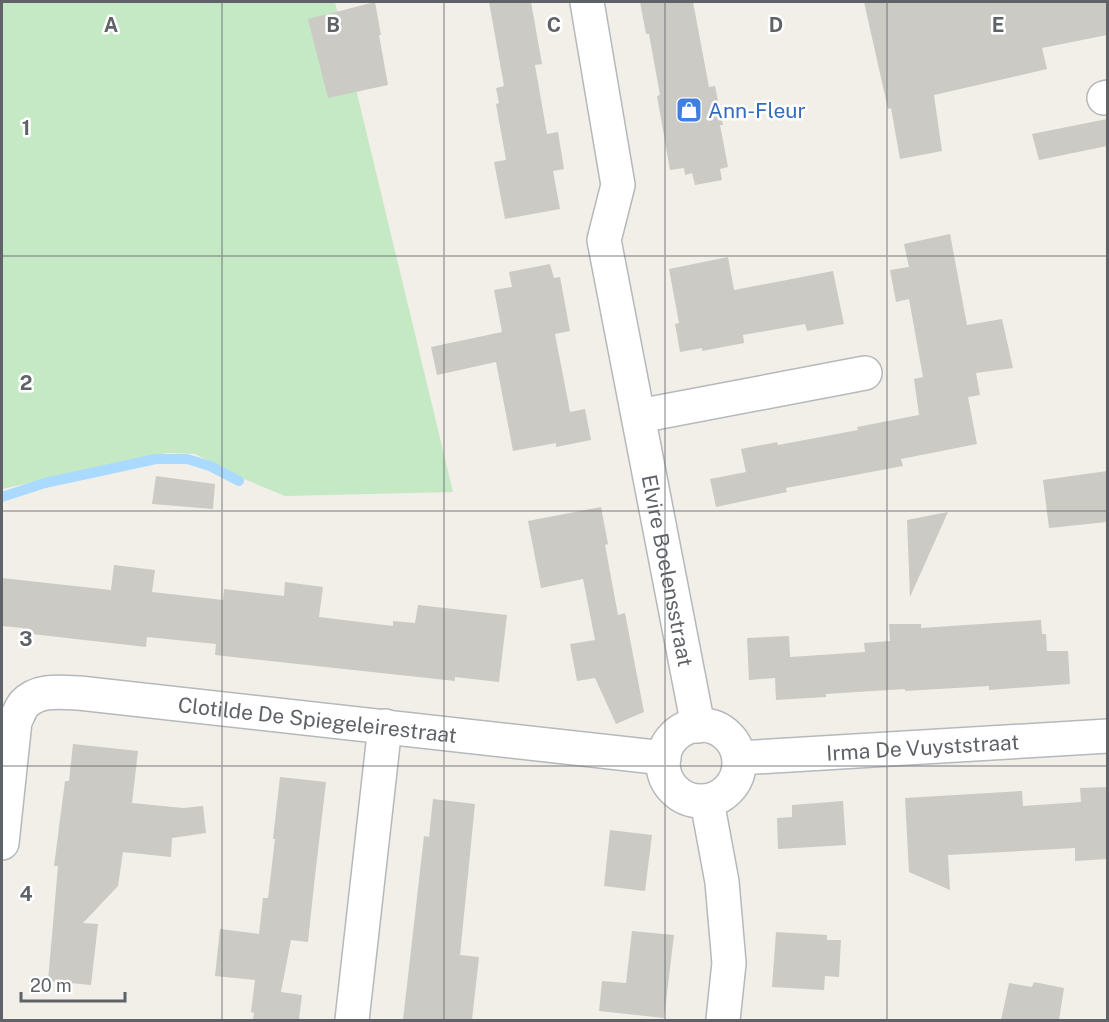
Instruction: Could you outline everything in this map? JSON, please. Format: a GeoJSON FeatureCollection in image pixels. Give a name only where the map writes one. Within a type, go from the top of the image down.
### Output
{"type":"FeatureCollection","features":[{"type":"Feature","properties":{"kind":"street","name":"Elvire Boelensstraat"},"geometry":{"type":"LineString","coordinates":[[587,2],[618,185],[604,240],[698,726]]}},
{"type":"Feature","properties":{"kind":"street"},"geometry":{"type":"LineString","coordinates":[[639,416],[866,373]]}},
{"type":"Feature","properties":{"kind":"street","name":"Clotilde De Spiegeleirestraat"},"geometry":{"type":"LineString","coordinates":[[2,843],[15,722],[24,704],[38,694],[53,692],[91,694],[664,758]]}},
{"type":"Feature","properties":{"kind":"street"},"geometry":{"type":"LineString","coordinates":[[352,1020],[385,726]]}},
{"type":"Feature","properties":{"kind":"street"},"geometry":{"type":"LineString","coordinates":[[698,726],[717,728],[735,746],[739,758],[737,776],[728,790],[707,801],[691,800],[676,792],[663,771],[666,748],[673,737],[681,731],[698,726]]}},
{"type":"Feature","properties":{"kind":"street","name":"Irma De Vuyststraat"},"geometry":{"type":"LineString","coordinates":[[739,758],[1107,736]]}},
{"type":"Feature","properties":{"kind":"street"},"geometry":{"type":"LineString","coordinates":[[707,801],[722,882],[729,963],[723,1020]]}},
{"type":"Feature","properties":{"kind":"green space"},"geometry":{"type":"Polygon","coordinates":[[[2,2],[335,2],[453,492],[285,496],[239,477],[195,454],[167,453],[2,489],[2,2]]]}},
{"type":"Feature","properties":{"kind":"building"},"geometry":{"type":"Polygon","coordinates":[[[375,2],[388,85],[328,98],[308,19],[375,2]]]}},
{"type":"Feature","properties":{"kind":"building"},"geometry":{"type":"Polygon","coordinates":[[[489,2],[531,2],[542,64],[535,65],[547,134],[558,132],[564,169],[553,171],[560,209],[505,219],[494,162],[506,160],[496,104],[499,103],[496,88],[504,86],[489,2]]]}},
{"type":"Feature","properties":{"kind":"building"},"geometry":{"type":"Polygon","coordinates":[[[640,2],[693,2],[709,87],[715,86],[723,125],[720,125],[728,167],[720,169],[722,180],[695,185],[692,173],[685,175],[684,168],[670,170],[657,96],[660,95],[649,34],[646,34],[640,2]]]}},
{"type":"Feature","properties":{"kind":"building"},"geometry":{"type":"Polygon","coordinates":[[[864,2],[1107,2],[1107,35],[1042,48],[1047,69],[934,95],[942,151],[900,159],[891,108],[888,109],[864,2]]]}},
{"type":"Feature","properties":{"kind":"building"},"geometry":{"type":"Polygon","coordinates":[[[1107,119],[1107,146],[1039,160],[1032,134],[1107,119]]]}},
{"type":"Feature","properties":{"kind":"building"},"geometry":{"type":"Polygon","coordinates":[[[950,234],[967,325],[1002,319],[1013,368],[976,373],[980,395],[968,397],[977,444],[901,459],[903,466],[786,488],[787,492],[716,507],[710,479],[746,472],[741,449],[777,442],[778,445],[858,430],[857,427],[919,415],[914,379],[923,377],[909,299],[896,302],[890,270],[909,267],[904,244],[950,234]]]}},
{"type":"Feature","properties":{"kind":"building"},"geometry":{"type":"Polygon","coordinates":[[[728,257],[734,290],[833,271],[844,324],[807,331],[805,324],[743,335],[744,343],[702,351],[702,348],[680,352],[675,324],[679,323],[669,269],[728,257]]]}},
{"type":"Feature","properties":{"kind":"building"},"geometry":{"type":"Polygon","coordinates":[[[550,264],[554,278],[560,277],[570,331],[555,334],[570,412],[585,409],[591,440],[556,447],[556,443],[513,451],[496,362],[437,375],[431,347],[502,332],[494,290],[512,287],[509,272],[550,264]]]}},
{"type":"Feature","properties":{"kind":"building"},"geometry":{"type":"Polygon","coordinates":[[[1107,471],[1107,522],[1049,528],[1043,480],[1107,471]]]}},
{"type":"Feature","properties":{"kind":"building"},"geometry":{"type":"Polygon","coordinates":[[[156,476],[215,484],[213,509],[152,504],[156,476]]]}},
{"type":"Feature","properties":{"kind":"building"},"geometry":{"type":"Polygon","coordinates":[[[601,507],[608,544],[605,545],[618,615],[625,613],[644,712],[616,724],[595,678],[577,681],[570,644],[595,640],[583,579],[541,588],[528,521],[601,507]]]}},
{"type":"Feature","properties":{"kind":"building"},"geometry":{"type":"Polygon","coordinates":[[[948,512],[910,597],[907,520],[948,512]]]}},
{"type":"Feature","properties":{"kind":"building"},"geometry":{"type":"Polygon","coordinates":[[[114,565],[155,570],[152,592],[223,600],[224,589],[284,596],[285,582],[323,587],[319,617],[393,626],[393,621],[415,623],[418,605],[507,615],[499,682],[455,677],[455,681],[215,655],[216,644],[147,637],[146,647],[23,633],[23,628],[2,626],[2,578],[111,590],[114,565]]]}},
{"type":"Feature","properties":{"kind":"building"},"geometry":{"type":"Polygon","coordinates":[[[1041,620],[1042,634],[1046,634],[1047,651],[1068,651],[1070,684],[989,690],[989,686],[905,691],[905,689],[776,700],[775,678],[749,680],[747,638],[789,636],[790,657],[865,652],[864,643],[890,641],[889,624],[921,624],[921,628],[1041,620]]]}},
{"type":"Feature","properties":{"kind":"building"},"geometry":{"type":"Polygon","coordinates":[[[73,744],[138,751],[132,803],[183,808],[203,806],[206,833],[172,838],[171,857],[123,852],[118,886],[83,923],[98,924],[91,985],[48,981],[58,866],[54,866],[65,781],[69,781],[73,744]]]}},
{"type":"Feature","properties":{"kind":"building"},"geometry":{"type":"Polygon","coordinates":[[[280,777],[326,782],[308,942],[291,940],[281,992],[302,995],[299,1020],[253,1020],[254,1013],[251,1012],[255,980],[215,976],[220,929],[259,934],[263,898],[268,898],[280,777]]]}},
{"type":"Feature","properties":{"kind":"building"},"geometry":{"type":"Polygon","coordinates":[[[1107,787],[1107,859],[1075,861],[1075,848],[948,855],[950,890],[909,872],[905,798],[1022,791],[1023,806],[1081,802],[1080,788],[1107,787]]]}},
{"type":"Feature","properties":{"kind":"building"},"geometry":{"type":"Polygon","coordinates":[[[433,799],[475,804],[460,955],[479,957],[472,1020],[403,1020],[424,836],[429,837],[433,799]]]}},
{"type":"Feature","properties":{"kind":"building"},"geometry":{"type":"Polygon","coordinates":[[[843,801],[846,845],[778,849],[777,818],[792,817],[792,805],[843,801]]]}},
{"type":"Feature","properties":{"kind":"building"},"geometry":{"type":"Polygon","coordinates":[[[610,830],[652,835],[645,891],[604,886],[610,830]]]}},
{"type":"Feature","properties":{"kind":"building"},"geometry":{"type":"Polygon","coordinates":[[[632,931],[674,935],[664,1018],[599,1011],[602,981],[626,983],[632,931]]]}},
{"type":"Feature","properties":{"kind":"building"},"geometry":{"type":"Polygon","coordinates":[[[776,932],[827,935],[827,940],[841,940],[839,977],[825,976],[824,990],[772,987],[776,932]]]}},
{"type":"Feature","properties":{"kind":"building"},"geometry":{"type":"Polygon","coordinates":[[[1034,982],[1064,988],[1059,1020],[1001,1020],[1009,983],[1032,987],[1034,982]]]}},
{"type":"Feature","properties":{"kind":"waterway"},"geometry":{"type":"LineString","coordinates":[[2,497],[45,483],[156,459],[187,459],[210,466],[239,481]]}},
{"type":"Feature","properties":{"kind":"place","name":"Ann-Fleur"},"geometry":{"type":"Point","coordinates":[689,110]}}]}
